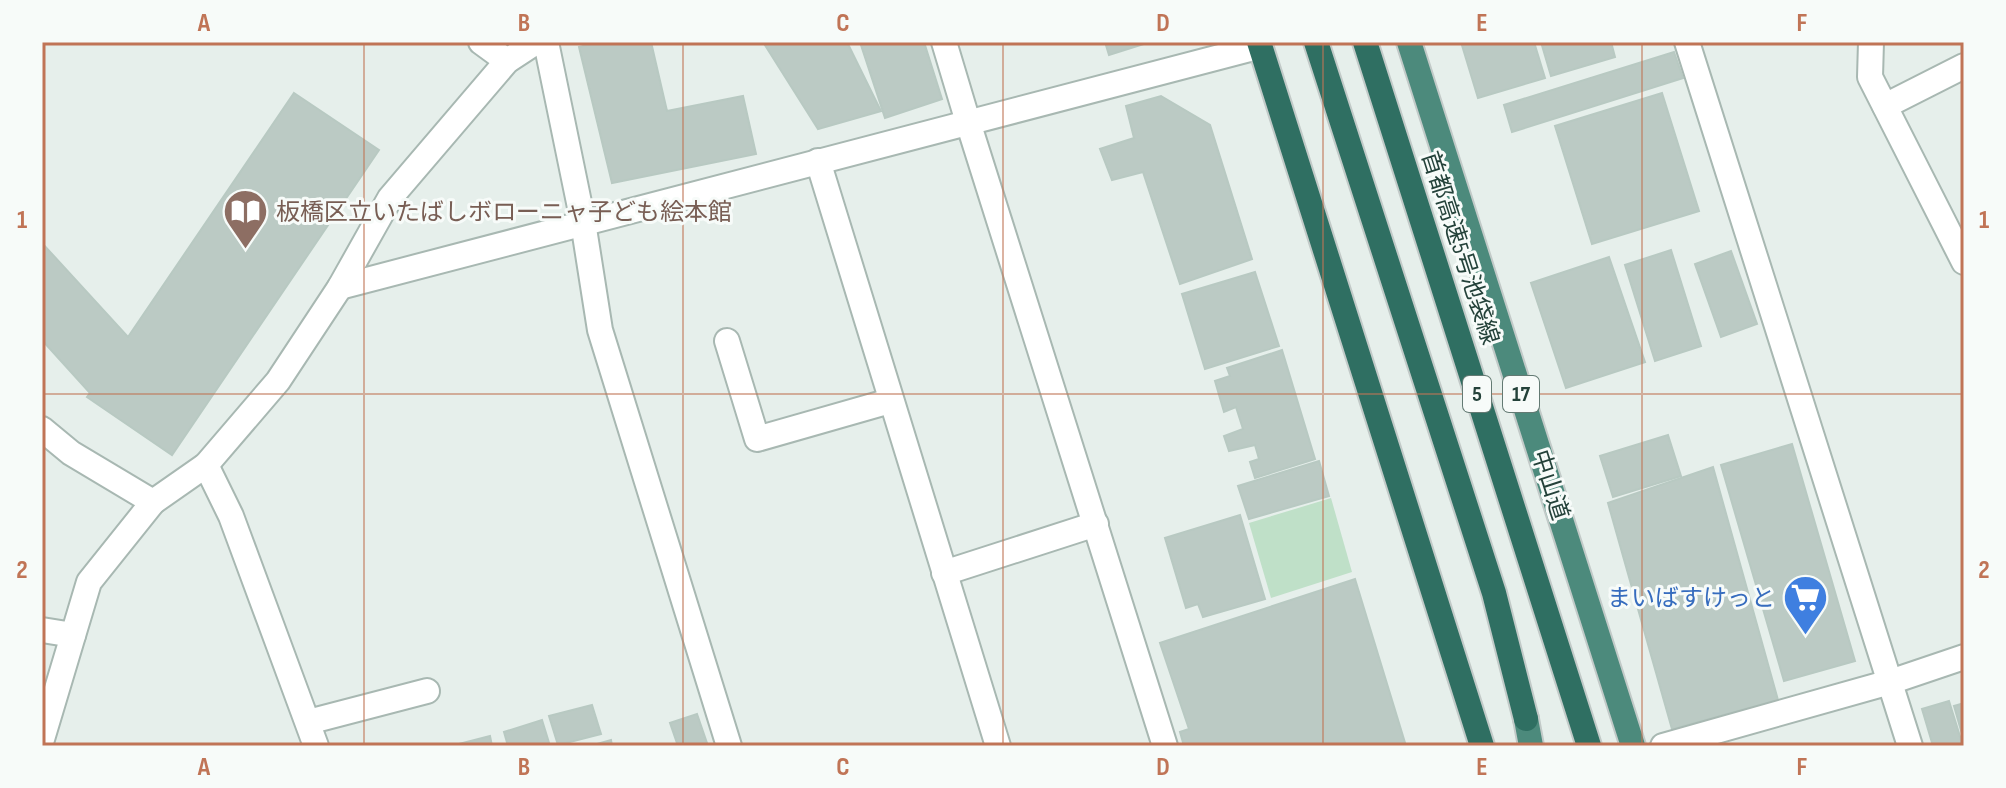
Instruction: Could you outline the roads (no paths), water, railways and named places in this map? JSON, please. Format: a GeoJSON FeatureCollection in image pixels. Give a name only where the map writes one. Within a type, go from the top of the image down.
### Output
{"type":"FeatureCollection","features":[{"type":"Feature","properties":{"kind":"highway"},"geometry":{"type":"LineString","coordinates":[[1316,42],[1494,593],[1531,746]]}},
{"type":"Feature","properties":{"kind":"highway","name":"首都高速5号池袋線"},"geometry":{"type":"LineString","coordinates":[[1365,42],[1589,746]]}},
{"type":"Feature","properties":{"kind":"highway","name":"中山道"},"geometry":{"type":"LineString","coordinates":[[1409,42],[1633,746]]}},
{"type":"Feature","properties":{"kind":"highway"},"geometry":{"type":"LineString","coordinates":[[1253,44],[1470,746]]}},
{"type":"Feature","properties":{"kind":"highway"},"geometry":{"type":"LineString","coordinates":[[1253,44],[1482,746]]}},
{"type":"Feature","properties":{"kind":"street"},"geometry":{"type":"LineString","coordinates":[[481,42],[507,61]]}},
{"type":"Feature","properties":{"kind":"street"},"geometry":{"type":"LineString","coordinates":[[42,739],[89,582],[153,502],[206,465],[278,381],[340,287],[390,198],[507,61],[536,42]]}},
{"type":"Feature","properties":{"kind":"street"},"geometry":{"type":"LineString","coordinates":[[546,42],[583,222],[600,330],[729,746]]}},
{"type":"Feature","properties":{"kind":"street"},"geometry":{"type":"LineString","coordinates":[[944,42],[1165,746]]}},
{"type":"Feature","properties":{"kind":"street"},"geometry":{"type":"LineString","coordinates":[[1687,42],[1910,746]]}},
{"type":"Feature","properties":{"kind":"street"},"geometry":{"type":"LineString","coordinates":[[1871,42],[1870,77],[1964,262]]}},
{"type":"Feature","properties":{"kind":"street"},"geometry":{"type":"LineString","coordinates":[[340,287],[1253,44]]}},
{"type":"Feature","properties":{"kind":"street"},"geometry":{"type":"LineString","coordinates":[[1885,106],[1964,66]]}},
{"type":"Feature","properties":{"kind":"street"},"geometry":{"type":"LineString","coordinates":[[818,161],[998,746]]}},
{"type":"Feature","properties":{"kind":"street"},"geometry":{"type":"LineString","coordinates":[[727,341],[757,439],[890,401]]}},
{"type":"Feature","properties":{"kind":"street"},"geometry":{"type":"LineString","coordinates":[[42,429],[71,453],[153,502]]}},
{"type":"Feature","properties":{"kind":"street"},"geometry":{"type":"LineString","coordinates":[[206,465],[231,516],[316,746]]}},
{"type":"Feature","properties":{"kind":"street"},"geometry":{"type":"LineString","coordinates":[[944,573],[1096,524]]}},
{"type":"Feature","properties":{"kind":"street"},"geometry":{"type":"LineString","coordinates":[[42,630],[73,635]]}},
{"type":"Feature","properties":{"kind":"street"},"geometry":{"type":"LineString","coordinates":[[1663,746],[1890,682],[1964,657]]}},
{"type":"Feature","properties":{"kind":"street"},"geometry":{"type":"LineString","coordinates":[[308,722],[427,691]]}},
{"type":"Feature","properties":{"kind":"place","name":"板橋区立いたばしボローニャ子ども絵本館"},"geometry":{"type":"Point","coordinates":[245,251]}},
{"type":"Feature","properties":{"kind":"place","name":"まいばすけっと"},"geometry":{"type":"Point","coordinates":[1806,637]}}]}
